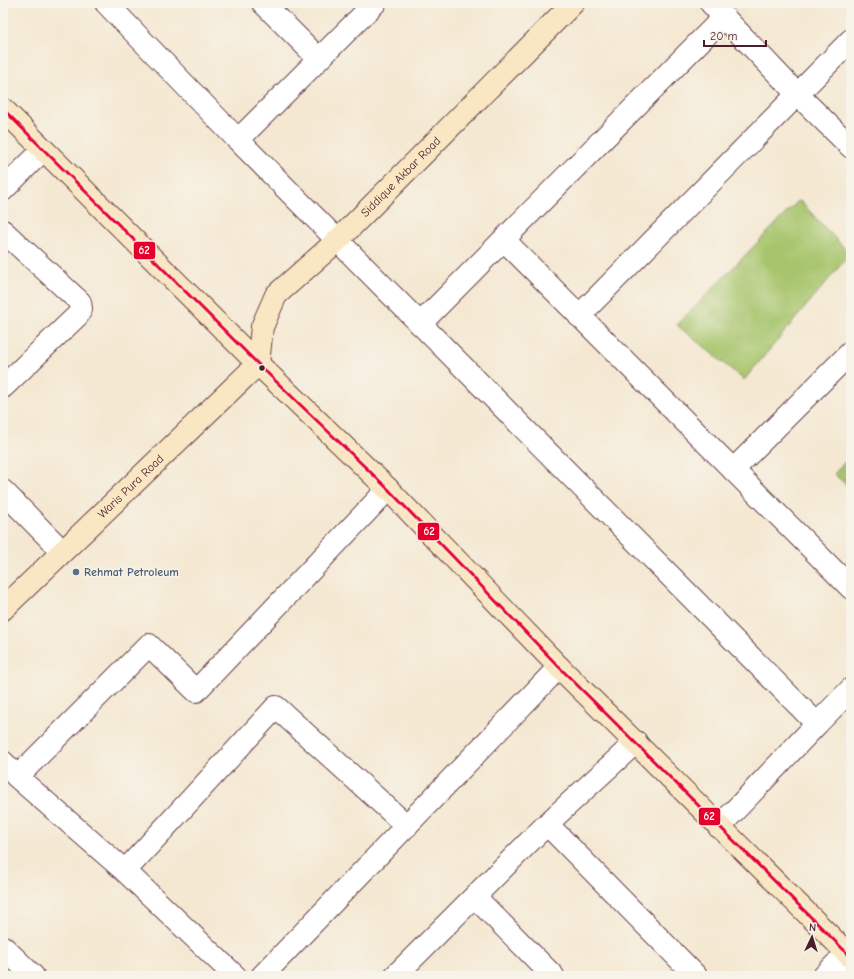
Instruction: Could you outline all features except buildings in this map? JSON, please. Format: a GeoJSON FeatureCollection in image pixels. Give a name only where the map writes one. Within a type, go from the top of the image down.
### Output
{"type":"FeatureCollection","features":[{"type":"Feature","properties":{"kind":"street"},"geometry":{"type":"LineString","coordinates":[[106,3],[238,140],[817,724]]}},
{"type":"Feature","properties":{"kind":"street"},"geometry":{"type":"LineString","coordinates":[[263,3],[319,59]]}},
{"type":"Feature","properties":{"kind":"street"},"geometry":{"type":"LineString","coordinates":[[238,140],[375,3]]}},
{"type":"Feature","properties":{"kind":"street","name":"Siddique Akbar Road"},"geometry":{"type":"LineString","coordinates":[[258,364],[262,327],[276,295],[338,240],[573,3]]}},
{"type":"Feature","properties":{"kind":"street"},"geometry":{"type":"LineString","coordinates":[[420,324],[504,240],[718,10],[797,94],[851,148]]}},
{"type":"Feature","properties":{"kind":"street"},"geometry":{"type":"LineString","coordinates":[[579,316],[851,40]]}},
{"type":"Feature","properties":{"kind":"street"},"geometry":{"type":"LineString","coordinates":[[3,109],[258,364],[388,489],[559,667],[636,742],[718,827],[849,955],[824,976]]}},
{"type":"Feature","properties":{"kind":"street"},"geometry":{"type":"LineString","coordinates":[[3,190],[44,150]]}},
{"type":"Feature","properties":{"kind":"street"},"geometry":{"type":"LineString","coordinates":[[3,231],[80,302],[81,309],[78,314],[3,387]]}},
{"type":"Feature","properties":{"kind":"street"},"geometry":{"type":"LineString","coordinates":[[504,240],[851,588]]}},
{"type":"Feature","properties":{"kind":"street"},"geometry":{"type":"LineString","coordinates":[[733,470],[851,352]]}},
{"type":"Feature","properties":{"kind":"street","name":"Waris Pura Road"},"geometry":{"type":"LineString","coordinates":[[3,609],[258,364]]}},
{"type":"Feature","properties":{"kind":"street"},"geometry":{"type":"LineString","coordinates":[[235,976],[125,872],[10,770],[149,645],[196,691],[388,489]]}},
{"type":"Feature","properties":{"kind":"street"},"geometry":{"type":"LineString","coordinates":[[3,491],[62,551]]}},
{"type":"Feature","properties":{"kind":"street"},"geometry":{"type":"LineString","coordinates":[[262,976],[559,667]]}},
{"type":"Feature","properties":{"kind":"street"},"geometry":{"type":"LineString","coordinates":[[718,827],[851,689]]}},
{"type":"Feature","properties":{"kind":"street"},"geometry":{"type":"LineString","coordinates":[[125,872],[276,707],[407,826]]}},
{"type":"Feature","properties":{"kind":"street"},"geometry":{"type":"LineString","coordinates":[[400,974],[547,824],[636,742]]}},
{"type":"Feature","properties":{"kind":"street"},"geometry":{"type":"LineString","coordinates":[[547,824],[696,976]]}},
{"type":"Feature","properties":{"kind":"street"},"geometry":{"type":"LineString","coordinates":[[475,897],[553,976]]}},
{"type":"Feature","properties":{"kind":"street"},"geometry":{"type":"LineString","coordinates":[[3,947],[33,976]]}},
{"type":"Feature","properties":{"kind":"green space"},"geometry":{"type":"Polygon","coordinates":[[[799,200],[850,254],[744,380],[677,325],[799,200]]]}},
{"type":"Feature","properties":{"kind":"green space"},"geometry":{"type":"Polygon","coordinates":[[[851,455],[851,489],[834,474],[851,455]]]}},
{"type":"Feature","properties":{"kind":"transit line","name":"62"},"geometry":{"type":"LineString","coordinates":[[3,109],[258,364],[388,489],[559,667],[851,957]]}},
{"type":"Feature","properties":{"kind":"place","name":"Rehmat Petroleum"},"geometry":{"type":"Point","coordinates":[76,572]}}]}
